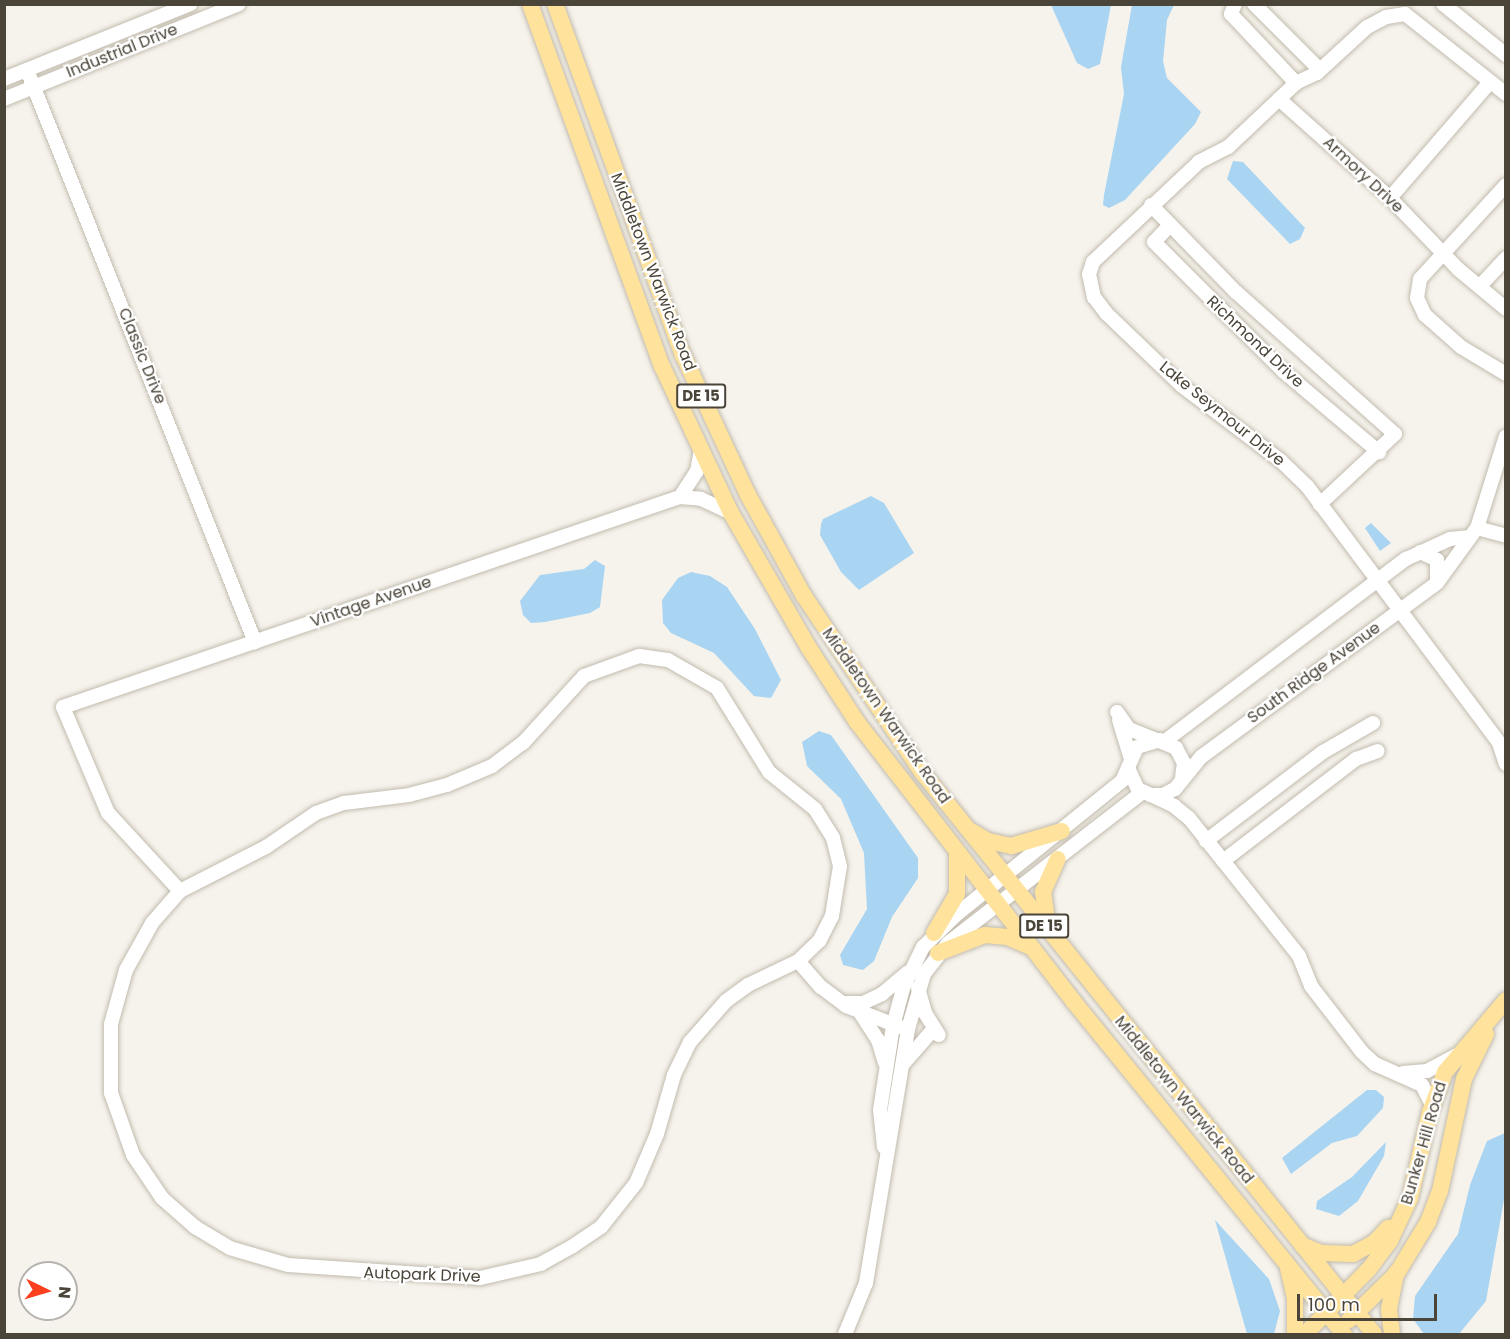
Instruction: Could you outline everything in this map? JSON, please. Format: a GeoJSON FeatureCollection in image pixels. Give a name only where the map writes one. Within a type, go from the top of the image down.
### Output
{"type":"FeatureCollection","features":[{"type":"Feature","properties":{"kind":"main road","name":"Middletown Warwick Road"},"geometry":{"type":"LineString","coordinates":[[530,4],[648,331],[731,513],[781,603],[857,722],[1035,952],[1286,1262],[1339,1333]]}},
{"type":"Feature","properties":{"kind":"main road","name":"Middletown Warwick Road"},"geometry":{"type":"LineString","coordinates":[[555,4],[658,291],[722,442],[772,538],[839,653],[962,824],[1374,1335]]}},
{"type":"Feature","properties":{"kind":"main road"},"geometry":{"type":"LineString","coordinates":[[962,824],[988,841],[1007,846],[1028,844],[1062,831]]}},
{"type":"Feature","properties":{"kind":"main road"},"geometry":{"type":"LineString","coordinates":[[934,933],[957,894],[957,851]]}},
{"type":"Feature","properties":{"kind":"main road"},"geometry":{"type":"LineString","coordinates":[[1050,934],[1043,892],[1058,859]]}},
{"type":"Feature","properties":{"kind":"main road"},"geometry":{"type":"LineString","coordinates":[[938,953],[985,935],[1007,937],[1035,952]]}},
{"type":"Feature","properties":{"kind":"main road","name":"Bunker Hill Road"},"geometry":{"type":"LineString","coordinates":[[1305,1335],[1342,1297],[1390,1241],[1410,1198],[1432,1105],[1445,1072],[1505,1001]]}},
{"type":"Feature","properties":{"kind":"main road","name":"Bunker Hill Road"},"geometry":{"type":"LineString","coordinates":[[1357,1313],[1396,1273],[1435,1205],[1464,1079],[1505,1001]]}},
{"type":"Feature","properties":{"kind":"main road","name":"DE 15"},"geometry":{"type":"LineString","coordinates":[[1299,1243],[1329,1255],[1360,1252],[1382,1236],[1410,1198]]}},
{"type":"Feature","properties":{"kind":"main road"},"geometry":{"type":"LineString","coordinates":[[1286,1262],[1295,1298],[1295,1335]]}},
{"type":"Feature","properties":{"kind":"main road"},"geometry":{"type":"LineString","coordinates":[[1392,1335],[1389,1309],[1396,1273]]}},
{"type":"Feature","properties":{"kind":"main road","name":"DE 15"},"geometry":{"type":"LineString","coordinates":[[1339,1333],[1357,1313]]}},
{"type":"Feature","properties":{"kind":"street","name":"Industrial Drive"},"geometry":{"type":"LineString","coordinates":[[4,79],[191,4]]}},
{"type":"Feature","properties":{"kind":"street","name":"Industrial Drive"},"geometry":{"type":"LineString","coordinates":[[4,99],[239,4]]}},
{"type":"Feature","properties":{"kind":"street"},"geometry":{"type":"LineString","coordinates":[[1235,4],[1231,14],[1296,83]]}},
{"type":"Feature","properties":{"kind":"street"},"geometry":{"type":"LineString","coordinates":[[1254,4],[1320,70]]}},
{"type":"Feature","properties":{"kind":"street"},"geometry":{"type":"LineString","coordinates":[[1443,4],[1506,56]]}},
{"type":"Feature","properties":{"kind":"street","name":"Lake Seymour Drive"},"geometry":{"type":"LineString","coordinates":[[1506,94],[1405,14],[1386,17],[1367,27],[1320,70],[1296,83],[1228,147],[1198,162],[1093,262],[1089,274],[1094,297],[1107,314],[1182,386],[1281,461],[1320,504],[1398,611],[1502,740],[1506,764]]}},
{"type":"Feature","properties":{"kind":"street","name":"Classic Drive"},"geometry":{"type":"LineString","coordinates":[[27,70],[255,642]]}},
{"type":"Feature","properties":{"kind":"street"},"geometry":{"type":"LineString","coordinates":[[1390,198],[1490,82]]}},
{"type":"Feature","properties":{"kind":"street","name":"Armory Drive"},"geometry":{"type":"LineString","coordinates":[[1279,99],[1390,198],[1443,254],[1506,309]]}},
{"type":"Feature","properties":{"kind":"street"},"geometry":{"type":"LineString","coordinates":[[1504,192],[1420,279],[1417,289],[1420,307],[1425,315],[1469,354],[1506,374]]}},
{"type":"Feature","properties":{"kind":"street","name":"Richmond Drive"},"geometry":{"type":"LineString","coordinates":[[1151,205],[1236,292],[1395,434],[1379,452],[1284,371],[1154,242],[1170,225]]}},
{"type":"Feature","properties":{"kind":"street"},"geometry":{"type":"LineString","coordinates":[[1480,286],[1506,258]]}},
{"type":"Feature","properties":{"kind":"street","name":"South Ridge Avenue"},"geometry":{"type":"LineString","coordinates":[[1010,884],[1058,859],[1146,794],[1168,793],[1201,757],[1437,583],[1473,532],[1506,436]]}},
{"type":"Feature","properties":{"kind":"street"},"geometry":{"type":"LineString","coordinates":[[701,451],[696,471],[680,497],[701,499],[731,513]]}},
{"type":"Feature","properties":{"kind":"street"},"geometry":{"type":"LineString","coordinates":[[1320,504],[1379,452]]}},
{"type":"Feature","properties":{"kind":"street","name":"Vintage Avenue"},"geometry":{"type":"LineString","coordinates":[[180,891],[108,813],[63,707],[680,497]]}},
{"type":"Feature","properties":{"kind":"street"},"geometry":{"type":"LineString","coordinates":[[1473,532],[1506,536]]}},
{"type":"Feature","properties":{"kind":"street","name":"South Ridge Avenue"},"geometry":{"type":"LineString","coordinates":[[993,898],[1062,831],[1124,778],[1129,763],[1140,745],[1163,740],[1377,581],[1420,552],[1473,532]]}},
{"type":"Feature","properties":{"kind":"street"},"geometry":{"type":"LineString","coordinates":[[1420,552],[1437,560],[1437,583]]}},
{"type":"Feature","properties":{"kind":"street","name":"Autopark Drive"},"geometry":{"type":"LineString","coordinates":[[639,656],[668,660],[717,688],[770,772],[815,809],[833,838],[840,866],[832,916],[819,941],[798,961],[748,985],[726,1001],[690,1042],[674,1075],[657,1134],[636,1183],[601,1227],[540,1264],[502,1275],[452,1278],[350,1272],[288,1265],[230,1248],[195,1227],[162,1198],[133,1155],[111,1093],[111,1024],[126,970],[137,945],[180,891],[266,847],[316,813],[344,802],[409,795],[447,785],[492,766],[523,743],[584,676],[639,656]]}},
{"type":"Feature","properties":{"kind":"street"},"geometry":{"type":"LineString","coordinates":[[1189,818],[1181,781],[1183,759],[1163,740],[1129,729],[1117,712],[1133,783],[1146,794],[1174,806],[1189,818],[1299,956],[1311,986],[1362,1052],[1375,1064],[1422,1085],[1432,1105]]}},
{"type":"Feature","properties":{"kind":"street"},"geometry":{"type":"LineString","coordinates":[[1206,841],[1323,752],[1373,723]]}},
{"type":"Feature","properties":{"kind":"street"},"geometry":{"type":"LineString","coordinates":[[1223,861],[1356,759],[1378,751]]}},
{"type":"Feature","properties":{"kind":"street"},"geometry":{"type":"LineString","coordinates":[[885,1182],[880,1110],[893,1026],[910,970],[934,933],[993,898]]}},
{"type":"Feature","properties":{"kind":"street"},"geometry":{"type":"LineString","coordinates":[[845,1335],[866,1283],[885,1182],[901,1067],[918,987],[938,953],[993,898]]}},
{"type":"Feature","properties":{"kind":"street"},"geometry":{"type":"LineString","coordinates":[[798,961],[821,987],[842,1004],[893,1026],[908,1029]]}},
{"type":"Feature","properties":{"kind":"street"},"geometry":{"type":"LineString","coordinates":[[842,1004],[863,1003],[882,994],[910,970]]}},
{"type":"Feature","properties":{"kind":"street"},"geometry":{"type":"LineString","coordinates":[[901,1067],[934,1034],[918,987]]}},
{"type":"Feature","properties":{"kind":"street"},"geometry":{"type":"LineString","coordinates":[[859,1012],[878,1040],[886,1065]]}},
{"type":"Feature","properties":{"kind":"street"},"geometry":{"type":"LineString","coordinates":[[1397,1073],[1427,1071],[1459,1054]]}},
{"type":"Feature","properties":{"kind":"water"},"geometry":{"type":"Polygon","coordinates":[[[1051,5],[1111,5],[1100,64],[1088,69],[1077,63],[1051,5]]]}},
{"type":"Feature","properties":{"kind":"water"},"geometry":{"type":"Polygon","coordinates":[[[1132,5],[1174,5],[1167,20],[1163,61],[1167,78],[1201,112],[1195,124],[1125,200],[1109,208],[1103,205],[1104,195],[1124,94],[1121,67],[1132,5]]]}},
{"type":"Feature","properties":{"kind":"water"},"geometry":{"type":"Polygon","coordinates":[[[1233,161],[1243,162],[1305,228],[1300,239],[1290,244],[1227,179],[1233,161]]]}},
{"type":"Feature","properties":{"kind":"water"},"geometry":{"type":"Polygon","coordinates":[[[871,496],[884,503],[914,553],[859,590],[841,572],[820,535],[821,524],[823,519],[871,496]]]}},
{"type":"Feature","properties":{"kind":"water"},"geometry":{"type":"Polygon","coordinates":[[[1371,523],[1391,543],[1380,551],[1365,528],[1371,523]]]}},
{"type":"Feature","properties":{"kind":"water"},"geometry":{"type":"Polygon","coordinates":[[[595,560],[605,566],[600,607],[590,613],[545,622],[531,623],[523,615],[520,601],[540,575],[584,569],[595,560]]]}},
{"type":"Feature","properties":{"kind":"water"},"geometry":{"type":"Polygon","coordinates":[[[691,572],[710,576],[727,587],[755,629],[781,680],[771,698],[754,696],[714,653],[671,633],[663,623],[662,600],[678,578],[691,572]]]}},
{"type":"Feature","properties":{"kind":"water"},"geometry":{"type":"Polygon","coordinates":[[[819,731],[831,735],[918,858],[918,878],[892,917],[874,961],[863,970],[843,965],[840,955],[867,909],[864,853],[841,799],[807,766],[802,742],[819,731]]]}},
{"type":"Feature","properties":{"kind":"water"},"geometry":{"type":"Polygon","coordinates":[[[1367,1090],[1376,1090],[1384,1097],[1383,1108],[1357,1136],[1332,1143],[1291,1174],[1282,1158],[1367,1090]]]}},
{"type":"Feature","properties":{"kind":"water"},"geometry":{"type":"Polygon","coordinates":[[[1505,1133],[1505,1194],[1486,1301],[1459,1334],[1424,1334],[1413,1319],[1415,1296],[1458,1234],[1470,1185],[1487,1141],[1505,1133]]]}},
{"type":"Feature","properties":{"kind":"water"},"geometry":{"type":"Polygon","coordinates":[[[1386,1142],[1384,1156],[1358,1201],[1339,1216],[1316,1209],[1317,1201],[1352,1177],[1386,1142]]]}},
{"type":"Feature","properties":{"kind":"water"},"geometry":{"type":"Polygon","coordinates":[[[1215,1220],[1269,1279],[1280,1311],[1274,1334],[1247,1334],[1215,1220]]]}}]}
